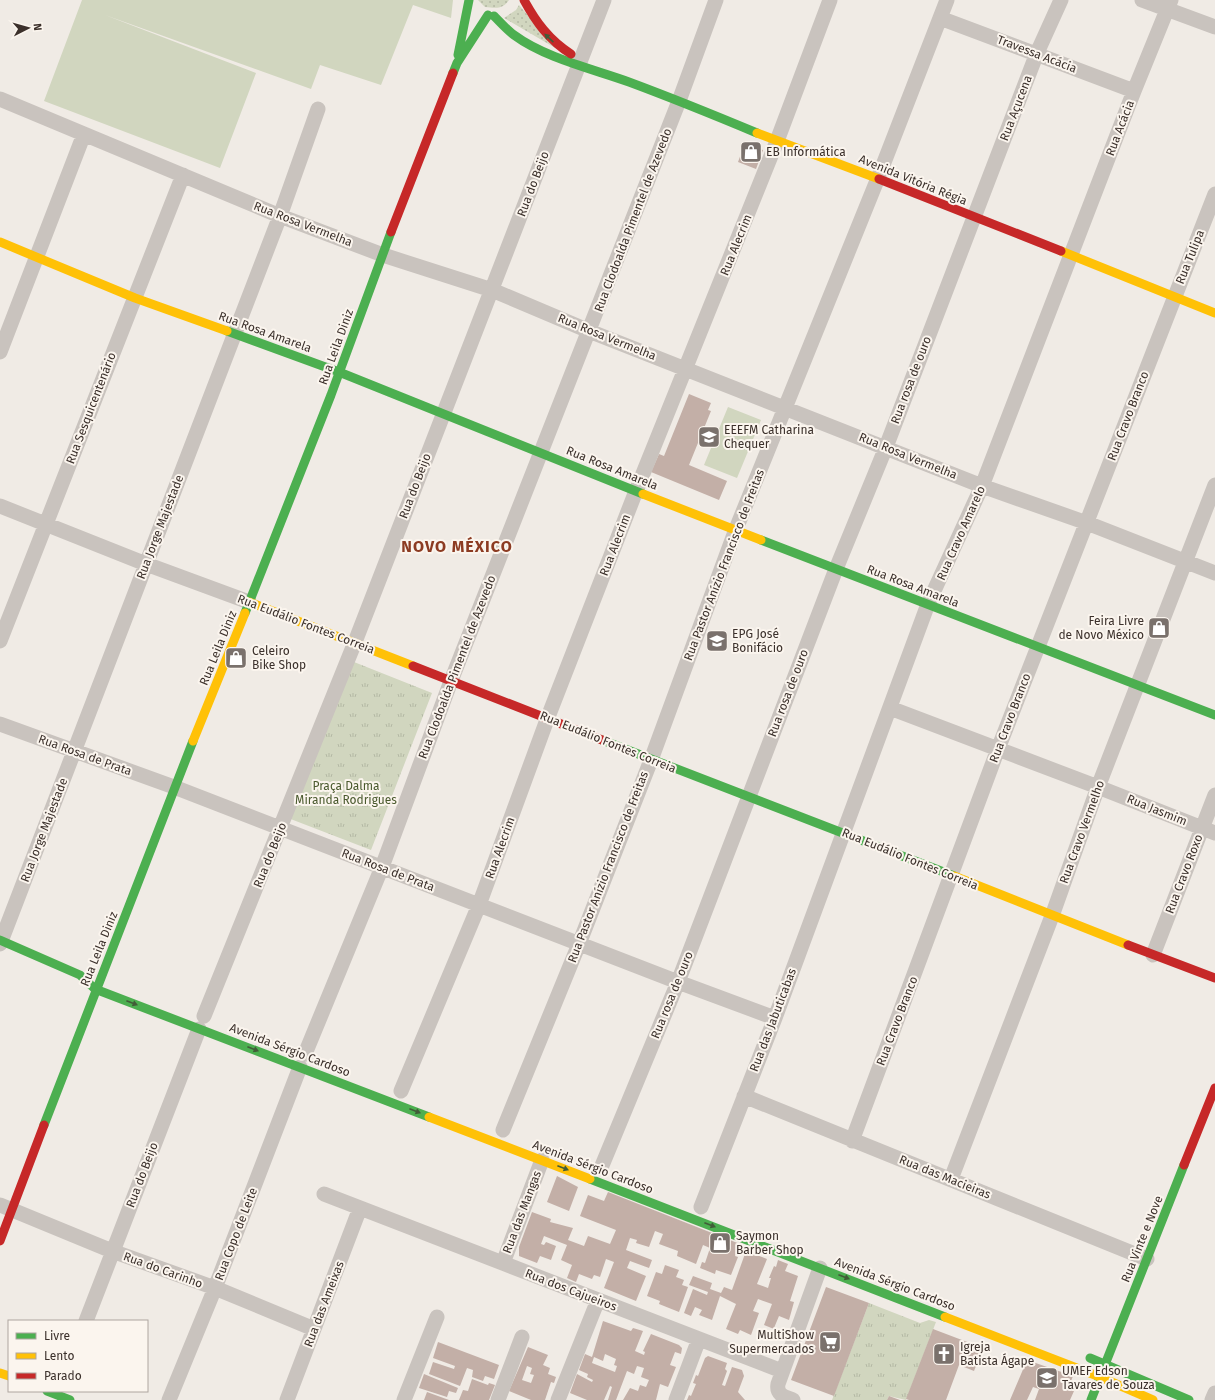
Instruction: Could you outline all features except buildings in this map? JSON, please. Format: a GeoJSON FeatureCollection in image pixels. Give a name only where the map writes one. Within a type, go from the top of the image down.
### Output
{"type":"FeatureCollection","features":[{"type":"Feature","properties":{"kind":"street"},"geometry":{"type":"LineString","coordinates":[[460,38],[461,0]]}},
{"type":"Feature","properties":{"kind":"street","name":"Rua Leila Diniz"},"geometry":{"type":"LineString","coordinates":[[0,1241],[6,1207],[128,910],[174,787],[249,602],[339,372],[457,63],[460,38],[469,0]]}},
{"type":"Feature","properties":{"kind":"street","name":"Avenida Vitória Régia"},"geometry":{"type":"LineString","coordinates":[[473,0],[477,8],[491,16],[514,35],[533,46],[580,62],[601,72],[679,100],[777,141],[878,178],[1215,313]]}},
{"type":"Feature","properties":{"kind":"street","name":"Avenida Vitória Régia"},"geometry":{"type":"LineString","coordinates":[[524,0],[546,35],[560,48],[580,62]]}},
{"type":"Feature","properties":{"kind":"street","name":"Rua do Beijo"},"geometry":{"type":"LineString","coordinates":[[86,1320],[203,1019],[355,642],[604,0]]}},
{"type":"Feature","properties":{"kind":"street"},"geometry":{"type":"LineString","coordinates":[[679,100],[716,0]]}},
{"type":"Feature","properties":{"kind":"street","name":"Rua Alecrim"},"geometry":{"type":"LineString","coordinates":[[400,1094],[479,905],[548,717],[636,491],[777,141],[830,0]]}},
{"type":"Feature","properties":{"kind":"street","name":"Rua Pastor Anízio Francisco de Freitas"},"geometry":{"type":"LineString","coordinates":[[502,1133],[579,944],[650,760],[736,529],[878,178],[947,0]]}},
{"type":"Feature","properties":{"kind":"street","name":"Rua Açucena"},"geometry":{"type":"LineString","coordinates":[[974,217],[1037,53],[1061,0]]}},
{"type":"Feature","properties":{"kind":"street"},"geometry":{"type":"LineString","coordinates":[[1142,0],[1170,5],[1215,27]]}},
{"type":"Feature","properties":{"kind":"street","name":"Rua Acácia"},"geometry":{"type":"LineString","coordinates":[[1070,256],[1134,90],[1170,5]]}},
{"type":"Feature","properties":{"kind":"street"},"geometry":{"type":"LineString","coordinates":[[491,16],[513,6]]}},
{"type":"Feature","properties":{"kind":"street","name":"Rua Leila Diniz"},"geometry":{"type":"LineString","coordinates":[[457,63],[491,16]]}},
{"type":"Feature","properties":{"kind":"street","name":"Travessa Acácia"},"geometry":{"type":"LineString","coordinates":[[940,18],[1134,90]]}},
{"type":"Feature","properties":{"kind":"street","name":"Rua Rosa Vermelha"},"geometry":{"type":"LineString","coordinates":[[0,99],[280,216],[383,255],[492,290],[589,331],[982,486],[1087,523],[1215,573]]}},
{"type":"Feature","properties":{"kind":"street","name":"Rua Clodoalda Pimentel de Azevedo"},"geometry":{"type":"LineString","coordinates":[[303,1057],[382,867],[451,681],[679,100]]}},
{"type":"Feature","properties":{"kind":"street","name":"Rua Jorge Majestade"},"geometry":{"type":"LineString","coordinates":[[0,942],[280,216],[318,109]]}},
{"type":"Feature","properties":{"kind":"street"},"geometry":{"type":"LineString","coordinates":[[0,352],[84,134]]}},
{"type":"Feature","properties":{"kind":"street","name":"Rua Sesquicentenário"},"geometry":{"type":"LineString","coordinates":[[0,642],[183,175]]}},
{"type":"Feature","properties":{"kind":"street","name":"Rua Tulipa"},"geometry":{"type":"LineString","coordinates":[[1173,297],[1215,194]]}},
{"type":"Feature","properties":{"kind":"street","name":"Rua rosa de ouro"},"geometry":{"type":"LineString","coordinates":[[600,1171],[678,982],[748,796],[836,569],[886,447],[974,217]]}},
{"type":"Feature","properties":{"kind":"street","name":"Rua Rosa Amarela"},"geometry":{"type":"LineString","coordinates":[[0,242],[35,258],[134,298],[339,372],[542,452],[636,491],[1215,715]]}},
{"type":"Feature","properties":{"kind":"street","name":"Rua Cravo Amarelo"},"geometry":{"type":"LineString","coordinates":[[843,832],[928,604],[982,486],[1070,256]]}},
{"type":"Feature","properties":{"kind":"street","name":"Rua Cravo Branco"},"geometry":{"type":"LineString","coordinates":[[852,1141],[998,749],[1087,523],[1173,297]]}},
{"type":"Feature","properties":{"kind":"street","name":"Rua Cravo Vermelho"},"geometry":{"type":"LineString","coordinates":[[951,1179],[1052,916],[1098,787],[1215,485]]}},
{"type":"Feature","properties":{"kind":"street","name":"Rua Eudálio Fontes Correia"},"geometry":{"type":"LineString","coordinates":[[0,506],[146,564],[355,642],[451,681],[548,717],[650,760],[843,832],[1052,916],[1215,978]]}},
{"type":"Feature","properties":{"kind":"street","name":"Rua Jasmim"},"geometry":{"type":"LineString","coordinates":[[890,708],[1098,787],[1208,831]]}},
{"type":"Feature","properties":{"kind":"street","name":"Rua Rosa de Prata"},"geometry":{"type":"LineString","coordinates":[[0,724],[174,787],[774,1018]]}},
{"type":"Feature","properties":{"kind":"street","name":"Rua Cravo Roxo"},"geometry":{"type":"LineString","coordinates":[[1153,955],[1208,831],[1215,795]]}},
{"type":"Feature","properties":{"kind":"street","name":"Rua das Jabuticabas"},"geometry":{"type":"LineString","coordinates":[[700,1210],[774,1018],[843,832]]}},
{"type":"Feature","properties":{"kind":"street","name":"Avenida Sérgio Cardoso"},"geometry":{"type":"LineString","coordinates":[[0,942],[80,975],[100,976],[113,981]]}},
{"type":"Feature","properties":{"kind":"street","name":"Avenida Sérgio Cardoso"},"geometry":{"type":"LineString","coordinates":[[80,975],[95,989],[203,1019],[303,1057],[352,1082],[400,1094],[502,1133],[543,1157],[600,1171],[647,1197],[700,1210],[777,1248],[960,1318],[1100,1377],[1119,1393],[1153,1400]]}},
{"type":"Feature","properties":{"kind":"street","name":"Rua Copo de Leite"},"geometry":{"type":"LineString","coordinates":[[168,1400],[215,1288],[303,1057]]}},
{"type":"Feature","properties":{"kind":"street","name":"Rua Vinte e Nove"},"geometry":{"type":"LineString","coordinates":[[1091,1400],[1215,1088]]}},
{"type":"Feature","properties":{"kind":"street","name":"Rua das Macieiras"},"geometry":{"type":"LineString","coordinates":[[744,1096],[852,1141],[951,1179],[1147,1259]]}},
{"type":"Feature","properties":{"kind":"street","name":"Rua das Mangas"},"geometry":{"type":"LineString","coordinates":[[503,1264],[543,1157]]}},
{"type":"Feature","properties":{"kind":"street","name":"Rua dos Cajueiros"},"geometry":{"type":"LineString","coordinates":[[324,1194],[782,1371]]}},
{"type":"Feature","properties":{"kind":"street","name":"Rua do Carinho"},"geometry":{"type":"LineString","coordinates":[[6,1207],[112,1251],[215,1288],[314,1329]]}},
{"type":"Feature","properties":{"kind":"street","name":"Rua das Ameixas"},"geometry":{"type":"LineString","coordinates":[[287,1400],[360,1208]]}},
{"type":"Feature","properties":{"kind":"street"},"geometry":{"type":"LineString","coordinates":[[793,1400],[778,1392],[778,1384],[822,1265]]}},
{"type":"Feature","properties":{"kind":"street"},"geometry":{"type":"LineString","coordinates":[[558,1400],[598,1300]]}},
{"type":"Feature","properties":{"kind":"street"},"geometry":{"type":"LineString","coordinates":[[404,1400],[437,1317]]}},
{"type":"Feature","properties":{"kind":"street"},"geometry":{"type":"LineString","coordinates":[[498,1400],[522,1337]]}},
{"type":"Feature","properties":{"kind":"street"},"geometry":{"type":"LineString","coordinates":[[676,1400],[699,1339]]}},
{"type":"Feature","properties":{"kind":"street"},"geometry":{"type":"LineString","coordinates":[[1079,1353],[1189,1400]]}},
{"type":"Feature","properties":{"kind":"street"},"geometry":{"type":"LineString","coordinates":[[1212,1400],[1215,1393]]}},
{"type":"Feature","properties":{"kind":"green space"},"geometry":{"type":"Polygon","coordinates":[[[82,0],[453,0],[451,18],[413,5],[381,85],[320,65],[311,89],[105,15],[256,73],[220,168],[44,101],[82,0]]]}},
{"type":"Feature","properties":{"kind":"green space"},"geometry":{"type":"Polygon","coordinates":[[[478,0],[509,0],[501,7],[496,8],[485,7],[478,0]]]}},
{"type":"Feature","properties":{"kind":"green space"},"geometry":{"type":"Polygon","coordinates":[[[519,5],[557,49],[504,18],[516,10],[519,5]]]}},
{"type":"Feature","properties":{"kind":"green space"},"geometry":{"type":"Polygon","coordinates":[[[728,407],[761,420],[737,478],[704,465],[728,407]]]}},
{"type":"Feature","properties":{"kind":"green space","name":"Praça Dalma Miranda Rodrigues"},"geometry":{"type":"Polygon","coordinates":[[[354,662],[432,693],[371,850],[288,818],[354,662]]]}},
{"type":"Feature","properties":{"kind":"green space"},"geometry":{"type":"Polygon","coordinates":[[[869,1303],[920,1323],[929,1320],[936,1322],[906,1400],[889,1396],[887,1400],[832,1400],[869,1303]]]}},
{"type":"Feature","properties":{"kind":"traffic: fast"},"geometry":{"type":"LineString","coordinates":[[458,55],[469,0]]}},
{"type":"Feature","properties":{"kind":"traffic: fast"},"geometry":{"type":"LineString","coordinates":[[453,73],[457,63],[488,15]]}},
{"type":"Feature","properties":{"kind":"traffic: fast"},"geometry":{"type":"LineString","coordinates":[[494,16],[514,35],[526,43],[555,57],[645,88],[757,133]]}},
{"type":"Feature","properties":{"kind":"traffic: fast"},"geometry":{"type":"LineString","coordinates":[[245,613],[331,395],[391,232]]}},
{"type":"Feature","properties":{"kind":"traffic: fast"},"geometry":{"type":"LineString","coordinates":[[227,331],[339,372],[643,494]]}},
{"type":"Feature","properties":{"kind":"traffic: fast"},"geometry":{"type":"LineString","coordinates":[[761,540],[1215,715]]}},
{"type":"Feature","properties":{"kind":"traffic: fast"},"geometry":{"type":"LineString","coordinates":[[602,740],[954,876]]}},
{"type":"Feature","properties":{"kind":"traffic: fast"},"geometry":{"type":"LineString","coordinates":[[44,1125],[193,741]]}},
{"type":"Feature","properties":{"kind":"traffic: fast"},"geometry":{"type":"LineString","coordinates":[[0,940],[80,975],[95,989],[429,1117]]}},
{"type":"Feature","properties":{"kind":"traffic: fast"},"geometry":{"type":"LineString","coordinates":[[1091,1400],[1184,1165]]}},
{"type":"Feature","properties":{"kind":"traffic: fast"},"geometry":{"type":"LineString","coordinates":[[590,1179],[945,1317]]}},
{"type":"Feature","properties":{"kind":"traffic: fast"},"geometry":{"type":"LineString","coordinates":[[1090,1358],[1189,1400]]}},
{"type":"Feature","properties":{"kind":"traffic: fast"},"geometry":{"type":"LineString","coordinates":[[50,1392],[70,1400]]}},
{"type":"Feature","properties":{"kind":"traffic: slow"},"geometry":{"type":"LineString","coordinates":[[757,133],[879,179]]}},
{"type":"Feature","properties":{"kind":"traffic: slow"},"geometry":{"type":"LineString","coordinates":[[0,242],[135,298],[227,331]]}},
{"type":"Feature","properties":{"kind":"traffic: slow"},"geometry":{"type":"LineString","coordinates":[[1061,251],[1215,313]]}},
{"type":"Feature","properties":{"kind":"traffic: slow"},"geometry":{"type":"LineString","coordinates":[[643,494],[761,540]]}},
{"type":"Feature","properties":{"kind":"traffic: slow"},"geometry":{"type":"LineString","coordinates":[[249,602],[413,666]]}},
{"type":"Feature","properties":{"kind":"traffic: slow"},"geometry":{"type":"LineString","coordinates":[[193,741],[245,613]]}},
{"type":"Feature","properties":{"kind":"traffic: slow"},"geometry":{"type":"LineString","coordinates":[[954,876],[1128,945]]}},
{"type":"Feature","properties":{"kind":"traffic: slow"},"geometry":{"type":"LineString","coordinates":[[429,1117],[590,1179]]}},
{"type":"Feature","properties":{"kind":"traffic: slow"},"geometry":{"type":"LineString","coordinates":[[945,1317],[1100,1377],[1153,1400]]}},
{"type":"Feature","properties":{"kind":"traffic: slow"},"geometry":{"type":"LineString","coordinates":[[0,1373],[8,1376]]}},
{"type":"Feature","properties":{"kind":"traffic: jam"},"geometry":{"type":"LineString","coordinates":[[524,0],[533,16],[550,37],[571,54]]}},
{"type":"Feature","properties":{"kind":"traffic: jam"},"geometry":{"type":"LineString","coordinates":[[391,232],[453,73]]}},
{"type":"Feature","properties":{"kind":"traffic: jam"},"geometry":{"type":"LineString","coordinates":[[879,179],[1061,251]]}},
{"type":"Feature","properties":{"kind":"traffic: jam"},"geometry":{"type":"LineString","coordinates":[[413,666],[602,740]]}},
{"type":"Feature","properties":{"kind":"traffic: jam"},"geometry":{"type":"LineString","coordinates":[[1128,945],[1215,978]]}},
{"type":"Feature","properties":{"kind":"traffic: jam"},"geometry":{"type":"LineString","coordinates":[[1184,1165],[1215,1088]]}},
{"type":"Feature","properties":{"kind":"traffic: jam"},"geometry":{"type":"LineString","coordinates":[[0,1241],[44,1125]]}},
{"type":"Feature","properties":{"kind":"place","name":"EB Informática"},"geometry":{"type":"Point","coordinates":[751,152]}},
{"type":"Feature","properties":{"kind":"place","name":"EEEFM Catharina Chequer"},"geometry":{"type":"Point","coordinates":[709,437]}},
{"type":"Feature","properties":{"kind":"place","name":"Feira Livre de Novo México"},"geometry":{"type":"Point","coordinates":[1159,628]}},
{"type":"Feature","properties":{"kind":"place","name":"EPG José Bonifácio"},"geometry":{"type":"Point","coordinates":[717,641]}},
{"type":"Feature","properties":{"kind":"place","name":"Celeiro Bike Shop"},"geometry":{"type":"Point","coordinates":[236,658]}},
{"type":"Feature","properties":{"kind":"place","name":"Saymon Barber Shop"},"geometry":{"type":"Point","coordinates":[720,1243]}},
{"type":"Feature","properties":{"kind":"place","name":"MultiShow Supermercados"},"geometry":{"type":"Point","coordinates":[830,1342]}},
{"type":"Feature","properties":{"kind":"place","name":"Igreja Batista Ágape"},"geometry":{"type":"Point","coordinates":[944,1354]}},
{"type":"Feature","properties":{"kind":"place","name":"UMEF Edson Tavares de Souza"},"geometry":{"type":"Point","coordinates":[1047,1378]}},
{"type":"Feature","properties":{"kind":"district","name":"NOVO MÉXICO"},"geometry":{"type":"Point","coordinates":[457,546]}}]}
